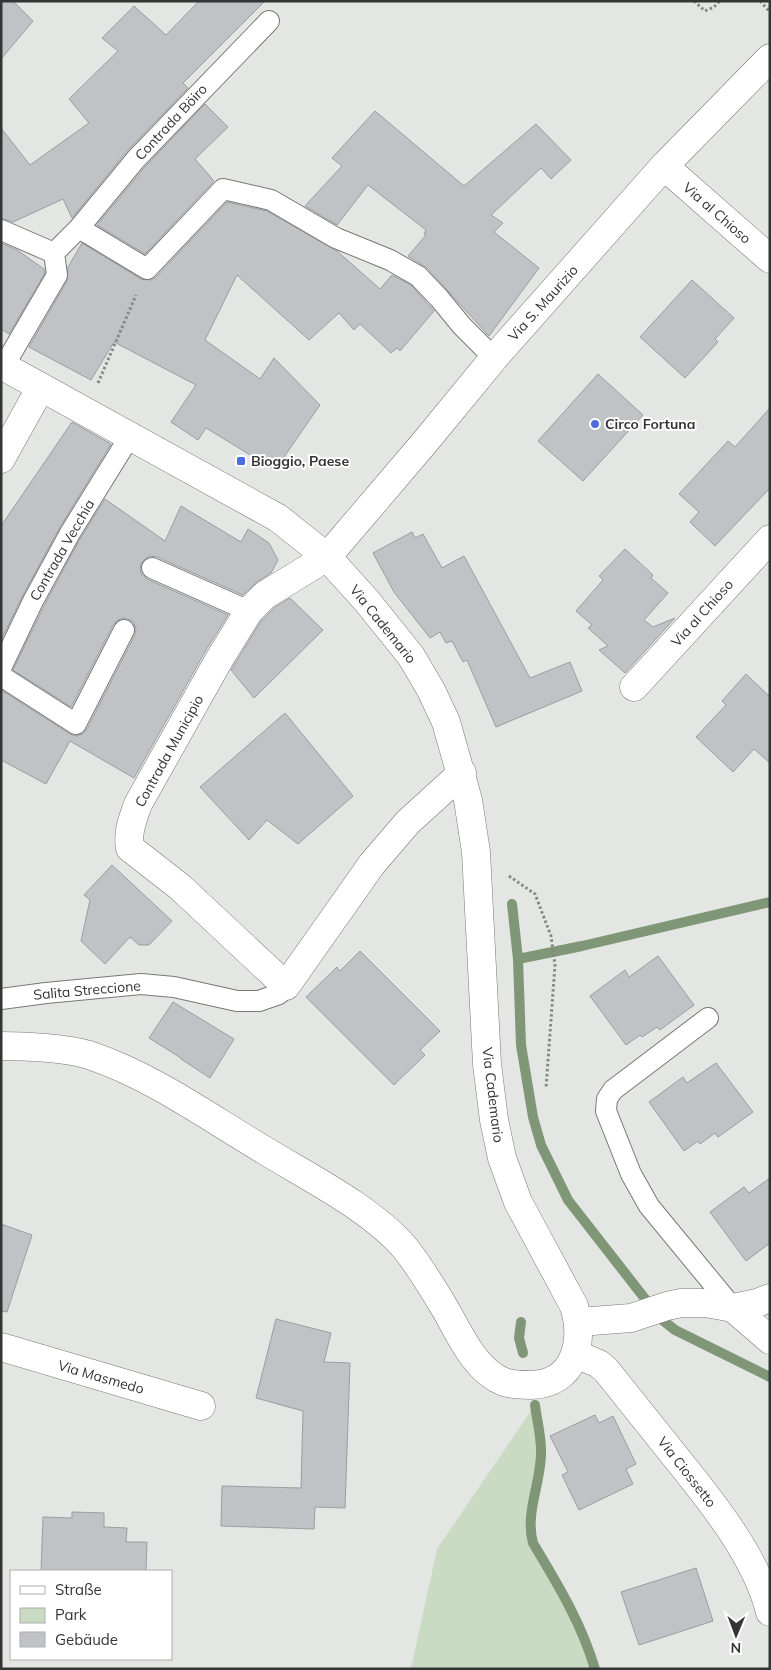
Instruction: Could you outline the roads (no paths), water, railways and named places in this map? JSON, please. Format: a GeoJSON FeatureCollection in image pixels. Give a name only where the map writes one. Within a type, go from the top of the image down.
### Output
{"type":"FeatureCollection","features":[{"type":"Feature","properties":{"kind":"street","name":"Via S. Maurizio"},"geometry":{"type":"LineString","coordinates":[[327,557],[494,358],[664,166],[770,58]]}},
{"type":"Feature","properties":{"kind":"street","name":"Via al Chioso"},"geometry":{"type":"LineString","coordinates":[[664,166],[770,259]]}},
{"type":"Feature","properties":{"kind":"street","name":"Via Cademario"},"geometry":{"type":"LineString","coordinates":[[1,1046],[20,1046],[86,1054],[115,1064],[151,1082],[341,1197],[380,1225],[404,1248],[425,1276],[473,1357],[503,1382],[518,1386],[541,1385],[561,1375],[570,1366],[576,1354],[579,1340],[579,1322],[574,1306],[518,1202],[502,1158],[494,1120],[487,1064],[476,852],[462,773],[446,722],[431,690],[411,656],[366,600],[327,557],[278,518],[3,366]]}},
{"type":"Feature","properties":{"kind":"street"},"geometry":{"type":"LineString","coordinates":[[1,459],[41,387]]}},
{"type":"Feature","properties":{"kind":"street","name":"Via al Chioso"},"geometry":{"type":"LineString","coordinates":[[634,687],[770,539]]}},
{"type":"Feature","properties":{"kind":"street","name":"Contrada Municipio"},"geometry":{"type":"LineString","coordinates":[[286,986],[180,887],[137,855],[130,848],[128,839],[138,804],[220,658],[249,612],[265,595],[327,557]]}},
{"type":"Feature","properties":{"kind":"street"},"geometry":{"type":"LineString","coordinates":[[286,986],[372,864],[408,822],[462,773]]}},
{"type":"Feature","properties":{"kind":"street"},"geometry":{"type":"LineString","coordinates":[[579,1322],[631,1318],[681,1303],[706,1303],[732,1308],[757,1303],[770,1298]]}},
{"type":"Feature","properties":{"kind":"street"},"geometry":{"type":"LineString","coordinates":[[732,1308],[770,1340]]}},
{"type":"Feature","properties":{"kind":"street","name":"Via Masmedo"},"geometry":{"type":"LineString","coordinates":[[1,1347],[201,1406]]}},
{"type":"Feature","properties":{"kind":"street","name":"Via Ciossetto"},"geometry":{"type":"LineString","coordinates":[[576,1354],[599,1364],[606,1370],[703,1491],[732,1532],[753,1570],[770,1612]]}},
{"type":"Feature","properties":{"kind":"lane","name":"Contrada Böiro"},"geometry":{"type":"LineString","coordinates":[[54,253],[79,228],[136,159],[269,21]]}},
{"type":"Feature","properties":{"kind":"lane"},"geometry":{"type":"LineString","coordinates":[[79,228],[147,269],[223,189],[270,200],[336,238],[390,260],[418,276],[462,326],[494,358]]}},
{"type":"Feature","properties":{"kind":"lane"},"geometry":{"type":"LineString","coordinates":[[1,230],[54,253],[56,276],[3,366]]}},
{"type":"Feature","properties":{"kind":"lane","name":"Contrada Vecchia"},"geometry":{"type":"LineString","coordinates":[[1,668],[33,601],[70,533],[130,436]]}},
{"type":"Feature","properties":{"kind":"lane"},"geometry":{"type":"LineString","coordinates":[[152,568],[249,612]]}},
{"type":"Feature","properties":{"kind":"lane"},"geometry":{"type":"LineString","coordinates":[[1,676],[76,724],[124,630]]}},
{"type":"Feature","properties":{"kind":"lane","name":"Salita Streccione"},"geometry":{"type":"LineString","coordinates":[[1,999],[141,984],[174,987],[237,1001],[259,1001],[278,994],[286,986]]}},
{"type":"Feature","properties":{"kind":"lane"},"geometry":{"type":"LineString","coordinates":[[708,1018],[613,1090],[607,1099],[606,1111],[631,1174],[649,1206],[732,1308]]}},
{"type":"Feature","properties":{"kind":"waterway"},"geometry":{"type":"LineString","coordinates":[[518,959],[770,902]]}},
{"type":"Feature","properties":{"kind":"waterway"},"geometry":{"type":"LineString","coordinates":[[512,904],[518,959],[521,1045],[533,1117],[541,1145],[568,1200],[660,1318],[675,1330],[770,1377]]}},
{"type":"Feature","properties":{"kind":"waterway"},"geometry":{"type":"LineString","coordinates":[[521,1322],[519,1338],[523,1353]]}},
{"type":"Feature","properties":{"kind":"waterway"},"geometry":{"type":"LineString","coordinates":[[535,1405],[541,1449],[531,1521],[533,1543],[576,1620],[595,1669]]}},
{"type":"Feature","properties":{"kind":"place","name":"Circo Fortuna"},"geometry":{"type":"Point","coordinates":[595,424]}},
{"type":"Feature","properties":{"kind":"place","name":"Bioggio, Paese"},"geometry":{"type":"Point","coordinates":[241,461]}}]}
